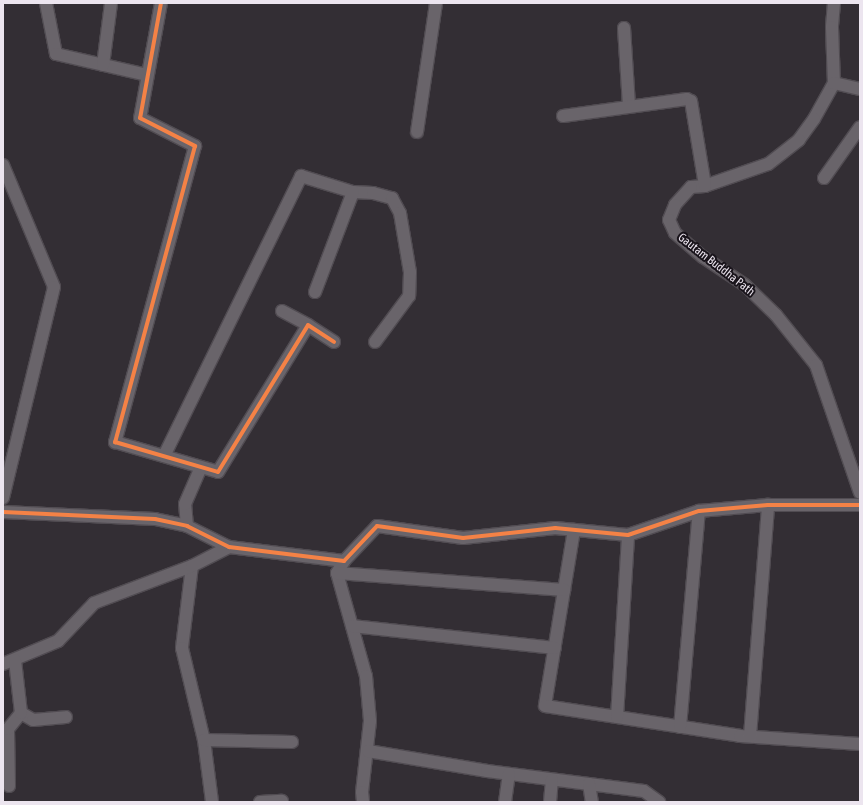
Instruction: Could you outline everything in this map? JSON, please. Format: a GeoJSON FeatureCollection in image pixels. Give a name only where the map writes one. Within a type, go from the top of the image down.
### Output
{"type":"FeatureCollection","features":[{"type":"Feature","properties":{"kind":"street"},"geometry":{"type":"LineString","coordinates":[[46,3],[56,54],[147,75]]}},
{"type":"Feature","properties":{"kind":"street"},"geometry":{"type":"LineString","coordinates":[[103,65],[111,3]]}},
{"type":"Feature","properties":{"kind":"street"},"geometry":{"type":"LineString","coordinates":[[160,3],[140,118],[195,146],[115,442],[218,472],[308,325]]}},
{"type":"Feature","properties":{"kind":"street"},"geometry":{"type":"LineString","coordinates":[[417,132],[436,3]]}},
{"type":"Feature","properties":{"kind":"street"},"geometry":{"type":"LineString","coordinates":[[834,3],[832,27],[834,83],[860,89]]}},
{"type":"Feature","properties":{"kind":"street"},"geometry":{"type":"LineString","coordinates":[[624,28],[629,105]]}},
{"type":"Feature","properties":{"kind":"street","name":"Gautam Buddha Path"},"geometry":{"type":"LineString","coordinates":[[834,83],[814,119],[799,140],[768,164],[705,186],[691,187],[675,205],[669,220],[675,233],[703,257],[745,285],[776,315],[797,339],[816,365],[860,493]]}},
{"type":"Feature","properties":{"kind":"street"},"geometry":{"type":"LineString","coordinates":[[563,116],[684,98],[691,101],[705,186]]}},
{"type":"Feature","properties":{"kind":"street"},"geometry":{"type":"LineString","coordinates":[[824,178],[860,127]]}},
{"type":"Feature","properties":{"kind":"street"},"geometry":{"type":"LineString","coordinates":[[3,165],[54,287],[3,498]]}},
{"type":"Feature","properties":{"kind":"street"},"geometry":{"type":"LineString","coordinates":[[164,456],[301,176],[353,192],[392,198],[400,212],[410,272],[409,296],[375,342]]}},
{"type":"Feature","properties":{"kind":"street"},"geometry":{"type":"LineString","coordinates":[[315,292],[353,192]]}},
{"type":"Feature","properties":{"kind":"street"},"geometry":{"type":"LineString","coordinates":[[282,311],[308,325],[334,342]]}},
{"type":"Feature","properties":{"kind":"street"},"geometry":{"type":"LineString","coordinates":[[186,526],[185,504],[201,467]]}},
{"type":"Feature","properties":{"kind":"street"},"geometry":{"type":"LineString","coordinates":[[750,736],[768,505]]}},
{"type":"Feature","properties":{"kind":"street"},"geometry":{"type":"LineString","coordinates":[[363,802],[362,792],[368,751],[370,721],[366,676],[337,573],[344,561],[377,526],[462,538],[555,528],[628,535],[699,511],[768,505],[860,505]]}},
{"type":"Feature","properties":{"kind":"street"},"geometry":{"type":"LineString","coordinates":[[680,726],[699,511]]}},
{"type":"Feature","properties":{"kind":"street"},"geometry":{"type":"LineString","coordinates":[[3,512],[155,519],[186,526],[229,547],[344,561]]}},
{"type":"Feature","properties":{"kind":"street"},"geometry":{"type":"LineString","coordinates":[[574,530],[545,706],[750,736],[860,744]]}},
{"type":"Feature","properties":{"kind":"street"},"geometry":{"type":"LineString","coordinates":[[617,717],[628,535]]}},
{"type":"Feature","properties":{"kind":"street"},"geometry":{"type":"LineString","coordinates":[[3,664],[58,641],[94,603],[192,566],[229,547]]}},
{"type":"Feature","properties":{"kind":"street"},"geometry":{"type":"LineString","coordinates":[[192,566],[182,648],[204,740],[212,802]]}},
{"type":"Feature","properties":{"kind":"street"},"geometry":{"type":"LineString","coordinates":[[337,573],[564,590]]}},
{"type":"Feature","properties":{"kind":"street"},"geometry":{"type":"LineString","coordinates":[[352,626],[555,648]]}},
{"type":"Feature","properties":{"kind":"street"},"geometry":{"type":"LineString","coordinates":[[9,786],[6,729],[21,713],[15,660]]}},
{"type":"Feature","properties":{"kind":"street"},"geometry":{"type":"LineString","coordinates":[[21,713],[33,720],[66,717]]}},
{"type":"Feature","properties":{"kind":"street"},"geometry":{"type":"LineString","coordinates":[[204,740],[292,742]]}},
{"type":"Feature","properties":{"kind":"street"},"geometry":{"type":"LineString","coordinates":[[368,751],[508,774],[644,791],[659,802]]}},
{"type":"Feature","properties":{"kind":"street"},"geometry":{"type":"LineString","coordinates":[[504,802],[508,774]]}},
{"type":"Feature","properties":{"kind":"street"},"geometry":{"type":"LineString","coordinates":[[550,802],[552,780]]}},
{"type":"Feature","properties":{"kind":"street"},"geometry":{"type":"LineString","coordinates":[[589,784],[592,802]]}},
{"type":"Feature","properties":{"kind":"street"},"geometry":{"type":"LineString","coordinates":[[260,802],[282,801]]}},
{"type":"Feature","properties":{"kind":"cycle path"},"geometry":{"type":"LineString","coordinates":[[161,3],[140,118],[195,146],[115,442],[218,472],[308,325],[334,342]]}},
{"type":"Feature","properties":{"kind":"cycle path"},"geometry":{"type":"LineString","coordinates":[[3,512],[155,519],[187,526],[229,547],[344,561],[377,526],[463,538],[555,528],[628,535],[699,511],[768,505],[860,505]]}}]}
